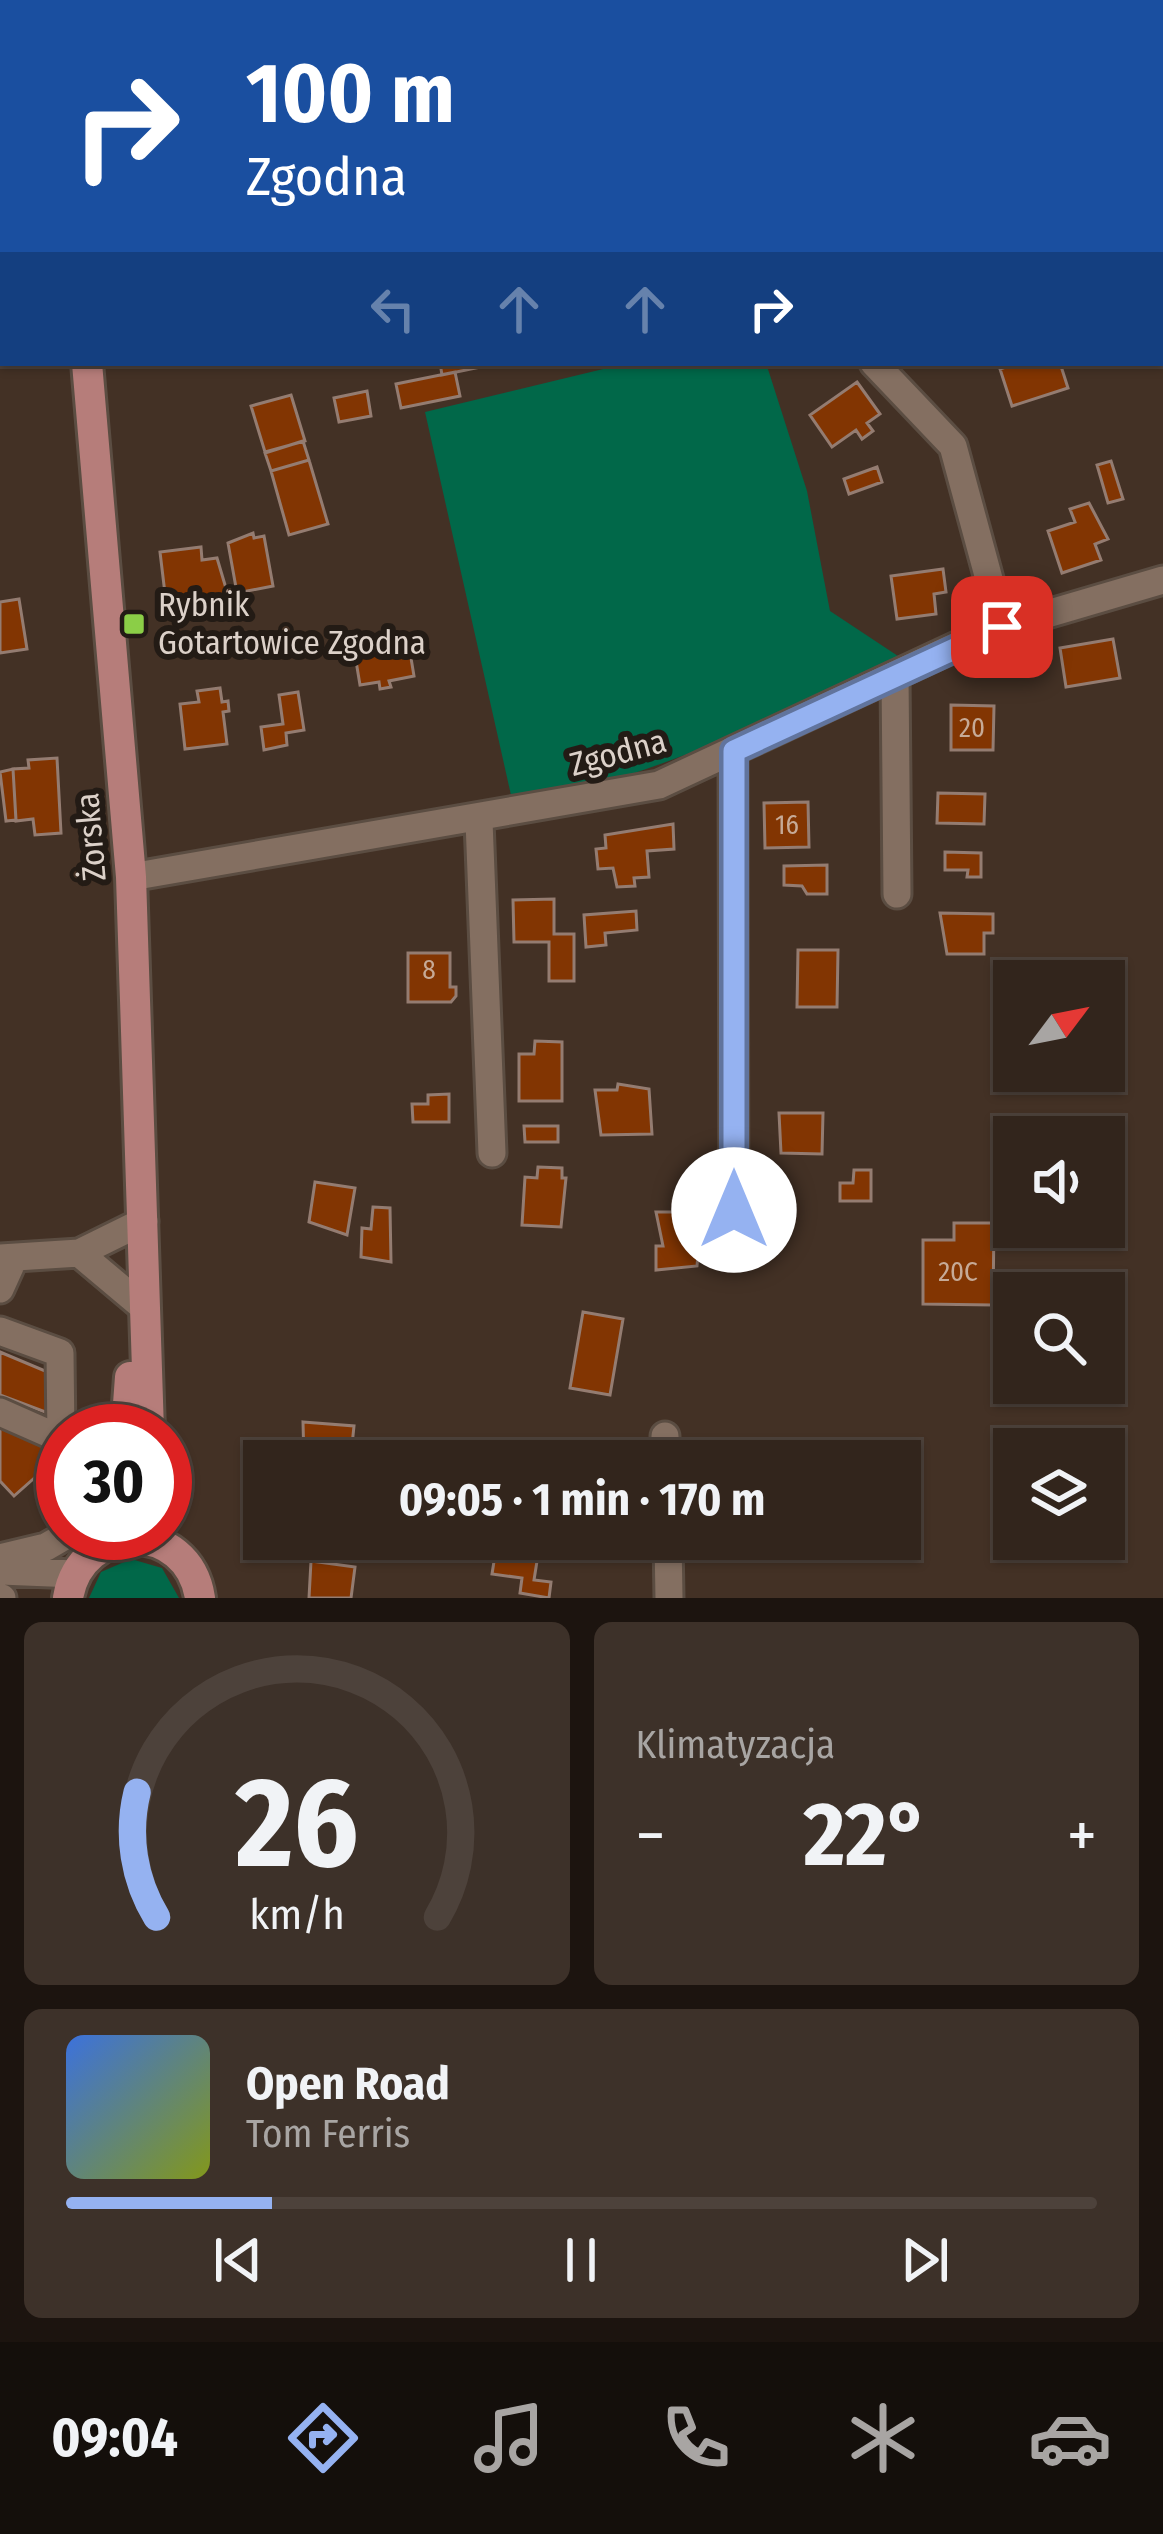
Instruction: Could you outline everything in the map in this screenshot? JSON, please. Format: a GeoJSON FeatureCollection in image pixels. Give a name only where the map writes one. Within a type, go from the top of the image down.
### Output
{"type":"FeatureCollection","features":[{"type":"Feature","properties":{"kind":"main road","name":"Żorska"},"geometry":{"type":"LineString","coordinates":[[87,366],[131,877],[147,1404]]}},
{"type":"Feature","properties":{"kind":"main road","name":"Żorska"},"geometry":{"type":"LineString","coordinates":[[128,1404],[142,1306]]}},
{"type":"Feature","properties":{"kind":"main road"},"geometry":{"type":"LineString","coordinates":[[71,1586],[87,1560]]}},
{"type":"Feature","properties":{"kind":"main road"},"geometry":{"type":"LineString","coordinates":[[183,1560],[200,1598]]}},
{"type":"Feature","properties":{"kind":"street"},"geometry":{"type":"LineString","coordinates":[[877,366],[953,446],[1002,627]]}},
{"type":"Feature","properties":{"kind":"street","name":"Zgodna"},"geometry":{"type":"LineString","coordinates":[[131,877],[479,821],[659,785],[1002,627],[1163,580]]}},
{"type":"Feature","properties":{"kind":"street"},"geometry":{"type":"LineString","coordinates":[[895,675],[897,894]]}},
{"type":"Feature","properties":{"kind":"street"},"geometry":{"type":"LineString","coordinates":[[734,751],[734,1256]]}},
{"type":"Feature","properties":{"kind":"street"},"geometry":{"type":"LineString","coordinates":[[479,821],[492,1153]]}},
{"type":"Feature","properties":{"kind":"street"},"geometry":{"type":"LineString","coordinates":[[0,1289],[7,1258],[79,1253],[144,1221]]}},
{"type":"Feature","properties":{"kind":"street"},"geometry":{"type":"LineString","coordinates":[[79,1253],[142,1306]]}},
{"type":"Feature","properties":{"kind":"street"},"geometry":{"type":"LineString","coordinates":[[0,1331],[60,1353],[61,1439],[0,1412]]}},
{"type":"Feature","properties":{"kind":"street"},"geometry":{"type":"LineString","coordinates":[[0,1558],[36,1549]]}},
{"type":"Feature","properties":{"kind":"street"},"geometry":{"type":"LineString","coordinates":[[668,1560],[669,1598]]}},
{"type":"Feature","properties":{"kind":"street"},"geometry":{"type":"LineString","coordinates":[[0,1571],[71,1586]]}},
{"type":"Feature","properties":{"kind":"green space"},"geometry":{"type":"Polygon","coordinates":[[[616,366],[767,366],[807,491],[830,611],[901,658],[664,763],[513,804],[425,412],[616,366]]]}},
{"type":"Feature","properties":{"kind":"green space"},"geometry":{"type":"Polygon","coordinates":[[[129,1560],[162,1568],[179,1598],[89,1598],[101,1572],[129,1560]]]}},
{"type":"Feature","properties":{"kind":"building"},"geometry":{"type":"Polygon","coordinates":[[[440,366],[485,366],[442,375],[440,366]]]}},
{"type":"Feature","properties":{"kind":"building"},"geometry":{"type":"Polygon","coordinates":[[[1061,366],[1068,388],[1012,406],[1000,369],[1061,366]]]}},
{"type":"Feature","properties":{"kind":"building"},"geometry":{"type":"Polygon","coordinates":[[[455,372],[460,396],[401,408],[396,384],[455,372]]]}},
{"type":"Feature","properties":{"kind":"building"},"geometry":{"type":"Polygon","coordinates":[[[857,382],[880,414],[867,423],[873,431],[862,439],[856,430],[832,447],[810,415],[857,382]]]}},
{"type":"Feature","properties":{"kind":"building"},"geometry":{"type":"Polygon","coordinates":[[[367,391],[371,416],[339,422],[334,398],[367,391]]]}},
{"type":"Feature","properties":{"kind":"building"},"geometry":{"type":"Polygon","coordinates":[[[291,395],[305,441],[265,452],[251,406],[291,395]]]}},
{"type":"Feature","properties":{"kind":"building"},"geometry":{"type":"Polygon","coordinates":[[[303,441],[309,460],[271,471],[265,453],[303,441]]]}},
{"type":"Feature","properties":{"kind":"building"},"geometry":{"type":"Polygon","coordinates":[[[309,460],[328,524],[289,535],[271,471],[309,460]]]}},
{"type":"Feature","properties":{"kind":"building"},"geometry":{"type":"Polygon","coordinates":[[[1111,461],[1123,499],[1108,503],[1097,465],[1111,461]]]}},
{"type":"Feature","properties":{"kind":"building"},"geometry":{"type":"Polygon","coordinates":[[[877,467],[882,482],[849,494],[844,479],[877,467]]]}},
{"type":"Feature","properties":{"kind":"building"},"geometry":{"type":"Polygon","coordinates":[[[1089,503],[1108,539],[1095,544],[1101,560],[1062,573],[1048,531],[1075,522],[1070,509],[1089,503]]]}},
{"type":"Feature","properties":{"kind":"building"},"geometry":{"type":"Polygon","coordinates":[[[253,533],[254,538],[264,536],[273,586],[237,593],[228,543],[253,533]]]}},
{"type":"Feature","properties":{"kind":"building"},"geometry":{"type":"Polygon","coordinates":[[[201,547],[202,560],[217,558],[228,595],[166,602],[160,552],[201,547]]]}},
{"type":"Feature","properties":{"kind":"building"},"geometry":{"type":"Polygon","coordinates":[[[943,569],[946,592],[934,594],[936,614],[897,619],[891,576],[943,569]]]}},
{"type":"Feature","properties":{"kind":"building"},"geometry":{"type":"Polygon","coordinates":[[[19,599],[27,649],[0,653],[0,602],[19,599]]]}},
{"type":"Feature","properties":{"kind":"building"},"geometry":{"type":"Polygon","coordinates":[[[1113,639],[1120,678],[1066,687],[1060,648],[1113,639]]]}},
{"type":"Feature","properties":{"kind":"building"},"geometry":{"type":"Polygon","coordinates":[[[408,640],[414,676],[389,681],[391,687],[380,689],[379,682],[360,685],[354,649],[408,640]]]}},
{"type":"Feature","properties":{"kind":"building"},"geometry":{"type":"Polygon","coordinates":[[[220,688],[222,702],[228,701],[229,711],[223,712],[227,744],[185,749],[180,704],[199,702],[197,691],[220,688]]]}},
{"type":"Feature","properties":{"kind":"building"},"geometry":{"type":"Polygon","coordinates":[[[298,692],[304,730],[286,733],[287,745],[264,750],[261,727],[283,724],[279,695],[298,692]]]}},
{"type":"Feature","properties":{"kind":"building"},"geometry":{"type":"Polygon","coordinates":[[[951,705],[994,706],[993,750],[951,750],[951,705]]]}},
{"type":"Feature","properties":{"kind":"building"},"geometry":{"type":"Polygon","coordinates":[[[57,758],[61,833],[35,835],[33,819],[16,821],[13,769],[29,768],[28,760],[57,758]]]}},
{"type":"Feature","properties":{"kind":"building"},"geometry":{"type":"Polygon","coordinates":[[[13,769],[16,820],[6,821],[0,772],[13,769]]]}},
{"type":"Feature","properties":{"kind":"building"},"geometry":{"type":"Polygon","coordinates":[[[938,793],[985,794],[984,824],[937,823],[938,793]]]}},
{"type":"Feature","properties":{"kind":"building"},"geometry":{"type":"Polygon","coordinates":[[[808,802],[809,847],[765,848],[764,803],[808,802]]]}},
{"type":"Feature","properties":{"kind":"building"},"geometry":{"type":"Polygon","coordinates":[[[673,824],[674,849],[647,851],[649,877],[634,878],[635,886],[617,887],[613,868],[598,869],[596,849],[606,848],[605,835],[673,824]]]}},
{"type":"Feature","properties":{"kind":"building"},"geometry":{"type":"Polygon","coordinates":[[[945,852],[981,853],[981,877],[967,877],[968,870],[945,870],[945,852]]]}},
{"type":"Feature","properties":{"kind":"building"},"geometry":{"type":"Polygon","coordinates":[[[827,865],[827,894],[807,894],[802,886],[784,885],[784,866],[827,865]]]}},
{"type":"Feature","properties":{"kind":"building"},"geometry":{"type":"Polygon","coordinates":[[[554,899],[554,934],[574,934],[574,981],[549,981],[549,942],[514,942],[513,900],[554,899]]]}},
{"type":"Feature","properties":{"kind":"building"},"geometry":{"type":"Polygon","coordinates":[[[636,911],[637,930],[605,933],[606,945],[586,947],[584,915],[636,911]]]}},
{"type":"Feature","properties":{"kind":"building"},"geometry":{"type":"Polygon","coordinates":[[[940,913],[993,914],[993,933],[984,933],[984,954],[947,954],[940,913]]]}},
{"type":"Feature","properties":{"kind":"building"},"geometry":{"type":"Polygon","coordinates":[[[798,950],[838,950],[837,1007],[797,1007],[798,950]]]}},
{"type":"Feature","properties":{"kind":"building"},"geometry":{"type":"Polygon","coordinates":[[[408,953],[450,953],[450,987],[456,987],[451,1002],[408,1002],[408,953]]]}},
{"type":"Feature","properties":{"kind":"building"},"geometry":{"type":"Polygon","coordinates":[[[535,1041],[562,1042],[562,1101],[519,1101],[519,1054],[534,1054],[535,1041]]]}},
{"type":"Feature","properties":{"kind":"building"},"geometry":{"type":"Polygon","coordinates":[[[618,1084],[649,1089],[652,1134],[601,1135],[595,1090],[617,1090],[618,1084]]]}},
{"type":"Feature","properties":{"kind":"building"},"geometry":{"type":"Polygon","coordinates":[[[449,1094],[449,1122],[413,1122],[412,1104],[428,1104],[428,1095],[449,1094]]]}},
{"type":"Feature","properties":{"kind":"building"},"geometry":{"type":"Polygon","coordinates":[[[779,1113],[823,1113],[822,1154],[781,1153],[779,1113]]]}},
{"type":"Feature","properties":{"kind":"building"},"geometry":{"type":"Polygon","coordinates":[[[524,1126],[558,1126],[558,1142],[525,1142],[524,1126]]]}},
{"type":"Feature","properties":{"kind":"building"},"geometry":{"type":"Polygon","coordinates":[[[538,1167],[562,1168],[562,1178],[566,1178],[561,1227],[522,1225],[525,1177],[537,1178],[538,1167]]]}},
{"type":"Feature","properties":{"kind":"building"},"geometry":{"type":"Polygon","coordinates":[[[854,1170],[871,1170],[871,1201],[840,1201],[840,1183],[853,1183],[854,1170]]]}},
{"type":"Feature","properties":{"kind":"building"},"geometry":{"type":"Polygon","coordinates":[[[315,1182],[355,1188],[347,1235],[309,1222],[315,1182]]]}},
{"type":"Feature","properties":{"kind":"building"},"geometry":{"type":"Polygon","coordinates":[[[673,1201],[703,1201],[697,1266],[656,1270],[656,1246],[663,1246],[656,1212],[673,1212],[673,1201]]]}},
{"type":"Feature","properties":{"kind":"building"},"geometry":{"type":"Polygon","coordinates":[[[373,1207],[390,1208],[391,1262],[361,1257],[362,1228],[371,1229],[373,1207]]]}},
{"type":"Feature","properties":{"kind":"building"},"geometry":{"type":"Polygon","coordinates":[[[954,1223],[993,1223],[993,1305],[923,1304],[923,1240],[954,1240],[954,1223]]]}},
{"type":"Feature","properties":{"kind":"building"},"geometry":{"type":"Polygon","coordinates":[[[583,1312],[623,1319],[610,1395],[570,1388],[583,1312]]]}},
{"type":"Feature","properties":{"kind":"building"},"geometry":{"type":"Polygon","coordinates":[[[0,1352],[62,1378],[52,1404],[36,1404],[36,1408],[0,1395],[0,1352]]]}},
{"type":"Feature","properties":{"kind":"building"},"geometry":{"type":"Polygon","coordinates":[[[0,1422],[36,1437],[36,1476],[14,1496],[0,1481],[0,1422]]]}},
{"type":"Feature","properties":{"kind":"building"},"geometry":{"type":"Polygon","coordinates":[[[303,1422],[354,1426],[353,1440],[303,1440],[303,1422]]]}},
{"type":"Feature","properties":{"kind":"building"},"geometry":{"type":"Polygon","coordinates":[[[494,1560],[537,1560],[534,1580],[551,1582],[549,1598],[520,1593],[522,1578],[492,1574],[494,1560]]]}},
{"type":"Feature","properties":{"kind":"building"},"geometry":{"type":"Polygon","coordinates":[[[311,1561],[355,1567],[351,1598],[309,1598],[311,1561]]]}},
{"type":"Feature","properties":{"kind":"place","name":"Rybnik Gotartowice Zgodna"},"geometry":{"type":"Point","coordinates":[134,624]}},
{"type":"Feature","properties":{"kind":"route"},"geometry":{"type":"LineString","coordinates":[[734,1210],[734,751],[1002,627]]}}]}
